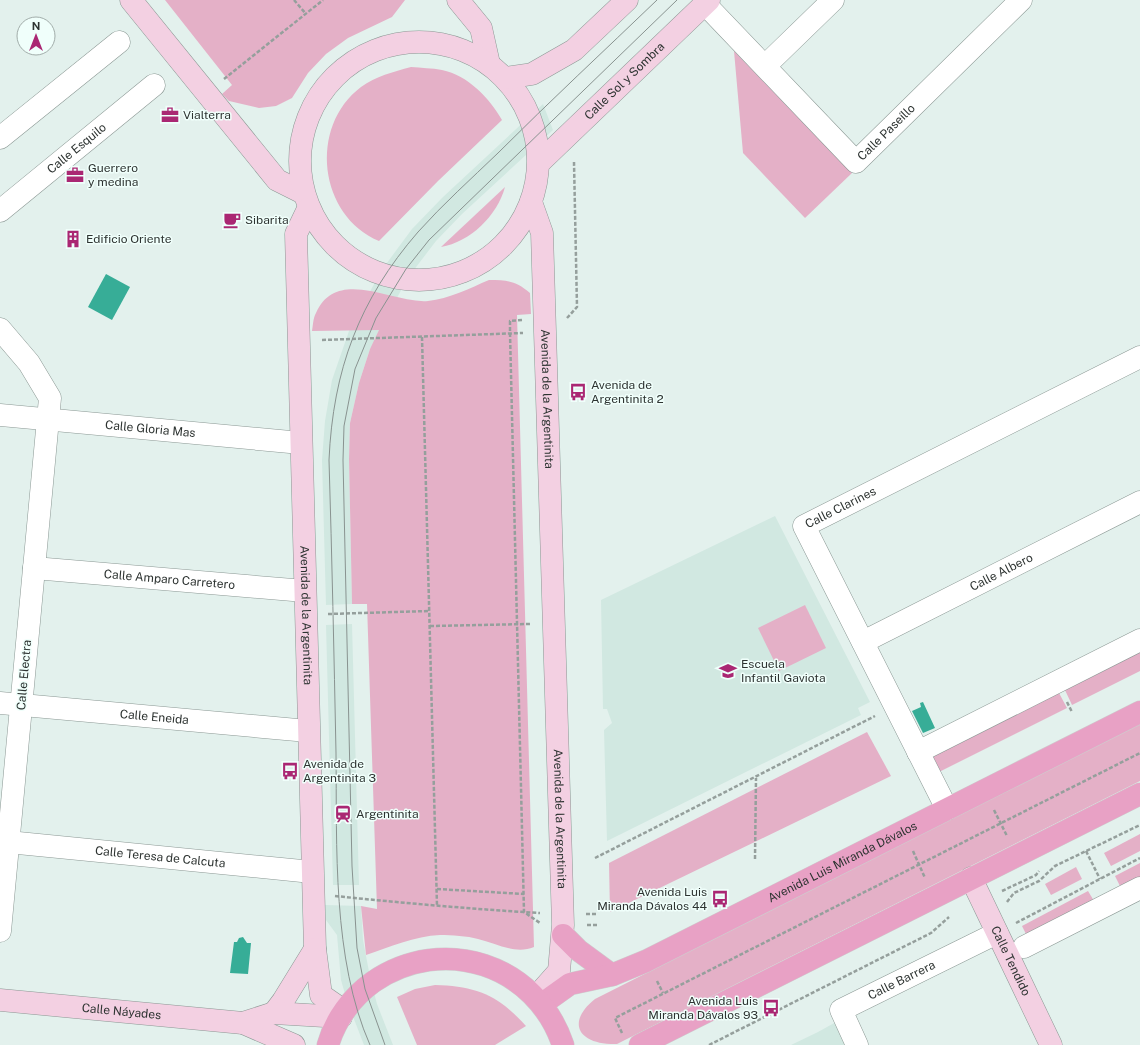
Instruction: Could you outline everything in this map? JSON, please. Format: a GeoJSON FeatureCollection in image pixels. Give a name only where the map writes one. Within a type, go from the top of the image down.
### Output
{"type":"FeatureCollection","features":[{"type":"Feature","properties":{"kind":"main road"},"geometry":{"type":"LineString","coordinates":[[130,0],[277,180],[304,200]]}},
{"type":"Feature","properties":{"kind":"main road"},"geometry":{"type":"LineString","coordinates":[[458,0],[481,28],[489,64]]}},
{"type":"Feature","properties":{"kind":"main road"},"geometry":{"type":"LineString","coordinates":[[506,78],[532,74],[574,50],[627,0]]}},
{"type":"Feature","properties":{"kind":"main road","name":"Calle Sol y Sombra"},"geometry":{"type":"LineString","coordinates":[[540,162],[707,2]]}},
{"type":"Feature","properties":{"kind":"main road"},"geometry":{"type":"LineString","coordinates":[[409,42],[451,46],[489,64],[506,78],[522,99],[532,119],[537,134],[540,162],[531,202],[520,226],[500,249],[470,269],[435,279],[399,279],[383,275],[356,263],[333,245],[315,222],[304,200],[298,151],[309,111],[334,76],[345,68],[368,53],[409,42]]}},
{"type":"Feature","properties":{"kind":"main road","name":"Avenida de la Argentinita"},"geometry":{"type":"LineString","coordinates":[[304,200],[296,234],[308,731],[315,949],[321,995],[342,1014]]}},
{"type":"Feature","properties":{"kind":"main road","name":"Avenida de la Argentinita"},"geometry":{"type":"LineString","coordinates":[[531,202],[542,233],[563,935],[559,971],[539,1001]]}},
{"type":"Feature","properties":{"kind":"main road","name":"Avenida Luis Miranda Dávalos"},"geometry":{"type":"LineString","coordinates":[[539,1001],[570,984],[612,975],[646,961],[1140,712]]}},
{"type":"Feature","properties":{"kind":"main road"},"geometry":{"type":"LineString","coordinates":[[632,1040],[971,878],[1140,794]]}},
{"type":"Feature","properties":{"kind":"main road","name":"Calle Tendido"},"geometry":{"type":"LineString","coordinates":[[971,878],[982,900],[1005,929],[1050,1045]]}},
{"type":"Feature","properties":{"kind":"main road"},"geometry":{"type":"LineString","coordinates":[[563,935],[578,950],[612,975]]}},
{"type":"Feature","properties":{"kind":"main road"},"geometry":{"type":"LineString","coordinates":[[274,1013],[284,1001],[315,949]]}},
{"type":"Feature","properties":{"kind":"main road"},"geometry":{"type":"LineString","coordinates":[[328,1045],[342,1014],[365,988],[386,974],[410,964],[438,959],[465,960],[492,967],[516,980],[539,1001],[558,1028],[563,1045]]}},
{"type":"Feature","properties":{"kind":"main road","name":"Calle Náyades"},"geometry":{"type":"LineString","coordinates":[[0,1000],[243,1023],[294,1045]]}},
{"type":"Feature","properties":{"kind":"main road","name":"Calle Náyades"},"geometry":{"type":"LineString","coordinates":[[243,1023],[274,1013],[342,1014]]}},
{"type":"Feature","properties":{"kind":"street"},"geometry":{"type":"LineString","coordinates":[[765,66],[833,0]]}},
{"type":"Feature","properties":{"kind":"street","name":"Calle Paseíllo"},"geometry":{"type":"LineString","coordinates":[[707,2],[856,162],[1022,0]]}},
{"type":"Feature","properties":{"kind":"street"},"geometry":{"type":"LineString","coordinates":[[0,138],[118,42]]}},
{"type":"Feature","properties":{"kind":"street","name":"Calle Esquilo"},"geometry":{"type":"LineString","coordinates":[[0,211],[154,85]]}},
{"type":"Feature","properties":{"kind":"street","name":"Calle Electra"},"geometry":{"type":"LineString","coordinates":[[0,329],[30,364],[50,398],[0,931]]}},
{"type":"Feature","properties":{"kind":"street","name":"Calle Clarines"},"geometry":{"type":"LineString","coordinates":[[947,809],[804,526],[1140,357]]}},
{"type":"Feature","properties":{"kind":"street","name":"Calle Gloria Mas"},"geometry":{"type":"LineString","coordinates":[[0,415],[301,443]]}},
{"type":"Feature","properties":{"kind":"street","name":"Calle Albero"},"geometry":{"type":"LineString","coordinates":[[863,642],[1140,502]]}},
{"type":"Feature","properties":{"kind":"street","name":"Calle Amparo Carretero"},"geometry":{"type":"LineString","coordinates":[[34,568],[305,591]]}},
{"type":"Feature","properties":{"kind":"street"},"geometry":{"type":"LineString","coordinates":[[918,752],[1140,640]]}},
{"type":"Feature","properties":{"kind":"street","name":"Calle Eneida"},"geometry":{"type":"LineString","coordinates":[[0,703],[308,731]]}},
{"type":"Feature","properties":{"kind":"street","name":"Calle Teresa de Calcuta"},"geometry":{"type":"LineString","coordinates":[[8,842],[312,872]]}},
{"type":"Feature","properties":{"kind":"street"},"geometry":{"type":"LineString","coordinates":[[1024,947],[1140,888]]}},
{"type":"Feature","properties":{"kind":"street","name":"Calle Barrera"},"geometry":{"type":"LineString","coordinates":[[858,1045],[841,1010],[1005,929]]}},
{"type":"Feature","properties":{"kind":"path"},"geometry":{"type":"LineString","coordinates":[[294,0],[306,14]]}},
{"type":"Feature","properties":{"kind":"path"},"geometry":{"type":"LineString","coordinates":[[221,82],[323,0]]}},
{"type":"Feature","properties":{"kind":"path"},"geometry":{"type":"LineString","coordinates":[[568,318],[577,307],[573,164],[576,159]]}},
{"type":"Feature","properties":{"kind":"path"},"geometry":{"type":"LineString","coordinates":[[522,320],[510,321],[510,333],[524,912]]}},
{"type":"Feature","properties":{"kind":"path"},"geometry":{"type":"LineString","coordinates":[[317,340],[527,332]]}},
{"type":"Feature","properties":{"kind":"path"},"geometry":{"type":"LineString","coordinates":[[422,337],[437,906]]}},
{"type":"Feature","properties":{"kind":"path"},"geometry":{"type":"LineString","coordinates":[[322,614],[429,610]]}},
{"type":"Feature","properties":{"kind":"path"},"geometry":{"type":"LineString","coordinates":[[430,626],[530,624]]}},
{"type":"Feature","properties":{"kind":"path"},"geometry":{"type":"LineString","coordinates":[[596,858],[756,778],[895,705]]}},
{"type":"Feature","properties":{"kind":"path"},"geometry":{"type":"LineString","coordinates":[[632,1040],[615,1018],[1140,753]]}},
{"type":"Feature","properties":{"kind":"path"},"geometry":{"type":"LineString","coordinates":[[756,778],[756,859]]}},
{"type":"Feature","properties":{"kind":"path"},"geometry":{"type":"LineString","coordinates":[[992,806],[1009,840]]}},
{"type":"Feature","properties":{"kind":"path"},"geometry":{"type":"LineString","coordinates":[[1007,904],[1014,893],[1039,881],[1055,866],[1140,825]]}},
{"type":"Feature","properties":{"kind":"path"},"geometry":{"type":"LineString","coordinates":[[1086,851],[1112,902]]}},
{"type":"Feature","properties":{"kind":"path"},"geometry":{"type":"LineString","coordinates":[[1005,929],[1140,858]]}},
{"type":"Feature","properties":{"kind":"path"},"geometry":{"type":"LineString","coordinates":[[709,1045],[931,933],[948,918],[982,900],[1036,875],[1040,870]]}},
{"type":"Feature","properties":{"kind":"path"},"geometry":{"type":"LineString","coordinates":[[437,889],[524,894]]}},
{"type":"Feature","properties":{"kind":"path"},"geometry":{"type":"LineString","coordinates":[[330,895],[354,896],[437,906],[546,913]]}},
{"type":"Feature","properties":{"kind":"path"},"geometry":{"type":"LineString","coordinates":[[524,912],[540,923]]}},
{"type":"Feature","properties":{"kind":"shaded area"},"geometry":{"type":"Polygon","coordinates":[[[165,0],[405,0],[392,17],[348,38],[326,54],[308,73],[292,98],[276,106],[259,108],[229,101],[222,94],[232,85],[165,0]]]}},
{"type":"Feature","properties":{"kind":"shaded area"},"geometry":{"type":"Polygon","coordinates":[[[734,51],[852,173],[805,218],[743,153],[734,51]]]}},
{"type":"Feature","properties":{"kind":"shaded area"},"geometry":{"type":"Polygon","coordinates":[[[411,67],[442,70],[461,77],[485,96],[502,120],[438,181],[379,241],[359,229],[343,212],[333,192],[328,170],[328,147],[333,124],[344,104],[361,87],[379,77],[411,67]]]}},
{"type":"Feature","properties":{"kind":"shaded area"},"geometry":{"type":"Polygon","coordinates":[[[543,104],[553,130],[462,214],[436,241],[407,279],[370,349],[359,383],[350,423],[349,459],[352,604],[326,605],[322,460],[325,421],[332,380],[349,331],[381,271],[412,229],[443,197],[543,104]]]}},
{"type":"Feature","properties":{"kind":"shaded area"},"geometry":{"type":"Polygon","coordinates":[[[505,187],[496,208],[481,226],[462,240],[441,247],[505,187]]]}},
{"type":"Feature","properties":{"kind":"shaded area"},"geometry":{"type":"Polygon","coordinates":[[[106,274],[130,287],[112,320],[88,307],[106,274]]]}},
{"type":"Feature","properties":{"kind":"shaded area"},"geometry":{"type":"Polygon","coordinates":[[[489,280],[511,282],[530,293],[531,314],[517,315],[534,947],[520,950],[506,948],[474,938],[440,935],[421,937],[366,955],[361,906],[377,909],[367,604],[352,604],[349,459],[350,423],[359,383],[370,349],[379,330],[312,331],[314,320],[316,313],[325,299],[337,292],[351,289],[367,290],[414,300],[428,301],[452,296],[489,280]]]}},
{"type":"Feature","properties":{"kind":"shaded area","name":"Escuela Infantil Gaviota"},"geometry":{"type":"Polygon","coordinates":[[[775,516],[870,702],[858,708],[861,715],[607,841],[604,730],[612,723],[607,709],[603,709],[601,600],[775,516]]]}},
{"type":"Feature","properties":{"kind":"shaded area"},"geometry":{"type":"Polygon","coordinates":[[[805,605],[826,648],[779,671],[758,628],[805,605]]]}},
{"type":"Feature","properties":{"kind":"shaded area"},"geometry":{"type":"Polygon","coordinates":[[[352,624],[359,885],[333,885],[326,625],[352,624]]]}},
{"type":"Feature","properties":{"kind":"shaded area"},"geometry":{"type":"Polygon","coordinates":[[[1140,652],[1140,671],[1072,705],[1065,690],[1140,652]]]}},
{"type":"Feature","properties":{"kind":"shaded area"},"geometry":{"type":"Polygon","coordinates":[[[1059,693],[1067,708],[937,773],[930,758],[1059,693]]]}},
{"type":"Feature","properties":{"kind":"shaded area"},"geometry":{"type":"Polygon","coordinates":[[[923,702],[935,728],[923,733],[912,711],[921,707],[920,703],[923,702]]]}},
{"type":"Feature","properties":{"kind":"shaded area"},"geometry":{"type":"Polygon","coordinates":[[[1140,724],[1140,781],[617,1044],[593,1041],[585,1037],[580,1031],[580,1016],[595,999],[1140,724]]]}},
{"type":"Feature","properties":{"kind":"shaded area"},"geometry":{"type":"Polygon","coordinates":[[[867,732],[891,776],[610,912],[609,863],[867,732]]]}},
{"type":"Feature","properties":{"kind":"shaded area"},"geometry":{"type":"Polygon","coordinates":[[[1140,834],[1140,851],[1111,866],[1104,853],[1140,834]]]}},
{"type":"Feature","properties":{"kind":"shaded area"},"geometry":{"type":"Polygon","coordinates":[[[1140,863],[1140,880],[1122,890],[1115,876],[1140,863]]]}},
{"type":"Feature","properties":{"kind":"shaded area"},"geometry":{"type":"Polygon","coordinates":[[[1076,867],[1082,879],[1051,895],[1045,884],[1076,867]]]}},
{"type":"Feature","properties":{"kind":"shaded area"},"geometry":{"type":"Polygon","coordinates":[[[1088,891],[1094,901],[1027,936],[1022,926],[1088,891]]]}},
{"type":"Feature","properties":{"kind":"shaded area"},"geometry":{"type":"Polygon","coordinates":[[[325,905],[361,906],[363,940],[370,977],[377,1004],[393,1045],[364,1045],[347,1001],[341,980],[337,935],[326,920],[325,905]]]}},
{"type":"Feature","properties":{"kind":"shaded area"},"geometry":{"type":"Polygon","coordinates":[[[243,937],[247,943],[251,943],[248,974],[230,973],[234,942],[237,942],[239,938],[243,937]]]}},
{"type":"Feature","properties":{"kind":"shaded area"},"geometry":{"type":"Polygon","coordinates":[[[435,985],[463,987],[485,994],[506,1007],[526,1026],[495,1045],[417,1045],[397,997],[415,989],[435,985]]]}},
{"type":"Feature","properties":{"kind":"shaded area"},"geometry":{"type":"Polygon","coordinates":[[[836,1022],[847,1045],[791,1045],[818,1032],[836,1022]]]}},
{"type":"Feature","properties":{"kind":"tram line"},"geometry":{"type":"LineString","coordinates":[[370,1045],[358,1012],[349,976],[339,902],[337,864],[329,460],[336,396],[343,366],[365,310],[397,258],[418,232],[457,192],[657,0]]}},
{"type":"Feature","properties":{"kind":"tram line"},"geometry":{"type":"LineString","coordinates":[[385,1045],[365,989],[357,948],[352,866],[343,460],[344,426],[355,369],[376,318],[406,269],[429,240],[677,0]]}},
{"type":"Feature","properties":{"kind":"place","name":"Vialterra"},"geometry":{"type":"Point","coordinates":[170,115]}},
{"type":"Feature","properties":{"kind":"place","name":"Guerrero y medina"},"geometry":{"type":"Point","coordinates":[75,175]}},
{"type":"Feature","properties":{"kind":"place","name":"Sibarita"},"geometry":{"type":"Point","coordinates":[232,220]}},
{"type":"Feature","properties":{"kind":"place","name":"Edificio Oriente"},"geometry":{"type":"Point","coordinates":[73,239]}},
{"type":"Feature","properties":{"kind":"place","name":"Avenida de Argentinita 2"},"geometry":{"type":"Point","coordinates":[578,392]}},
{"type":"Feature","properties":{"kind":"place","name":"Escuela Infantil Gaviota"},"geometry":{"type":"Point","coordinates":[728,671]}},
{"type":"Feature","properties":{"kind":"place","name":"Avenida de Argentinita 3"},"geometry":{"type":"Point","coordinates":[290,771]}},
{"type":"Feature","properties":{"kind":"place","name":"Argentinita"},"geometry":{"type":"Point","coordinates":[343,814]}},
{"type":"Feature","properties":{"kind":"place","name":"Avenida Luis Miranda Dávalos 44"},"geometry":{"type":"Point","coordinates":[720,899]}},
{"type":"Feature","properties":{"kind":"place","name":"Avenida Luis Miranda Dávalos 93"},"geometry":{"type":"Point","coordinates":[771,1008]}}]}
